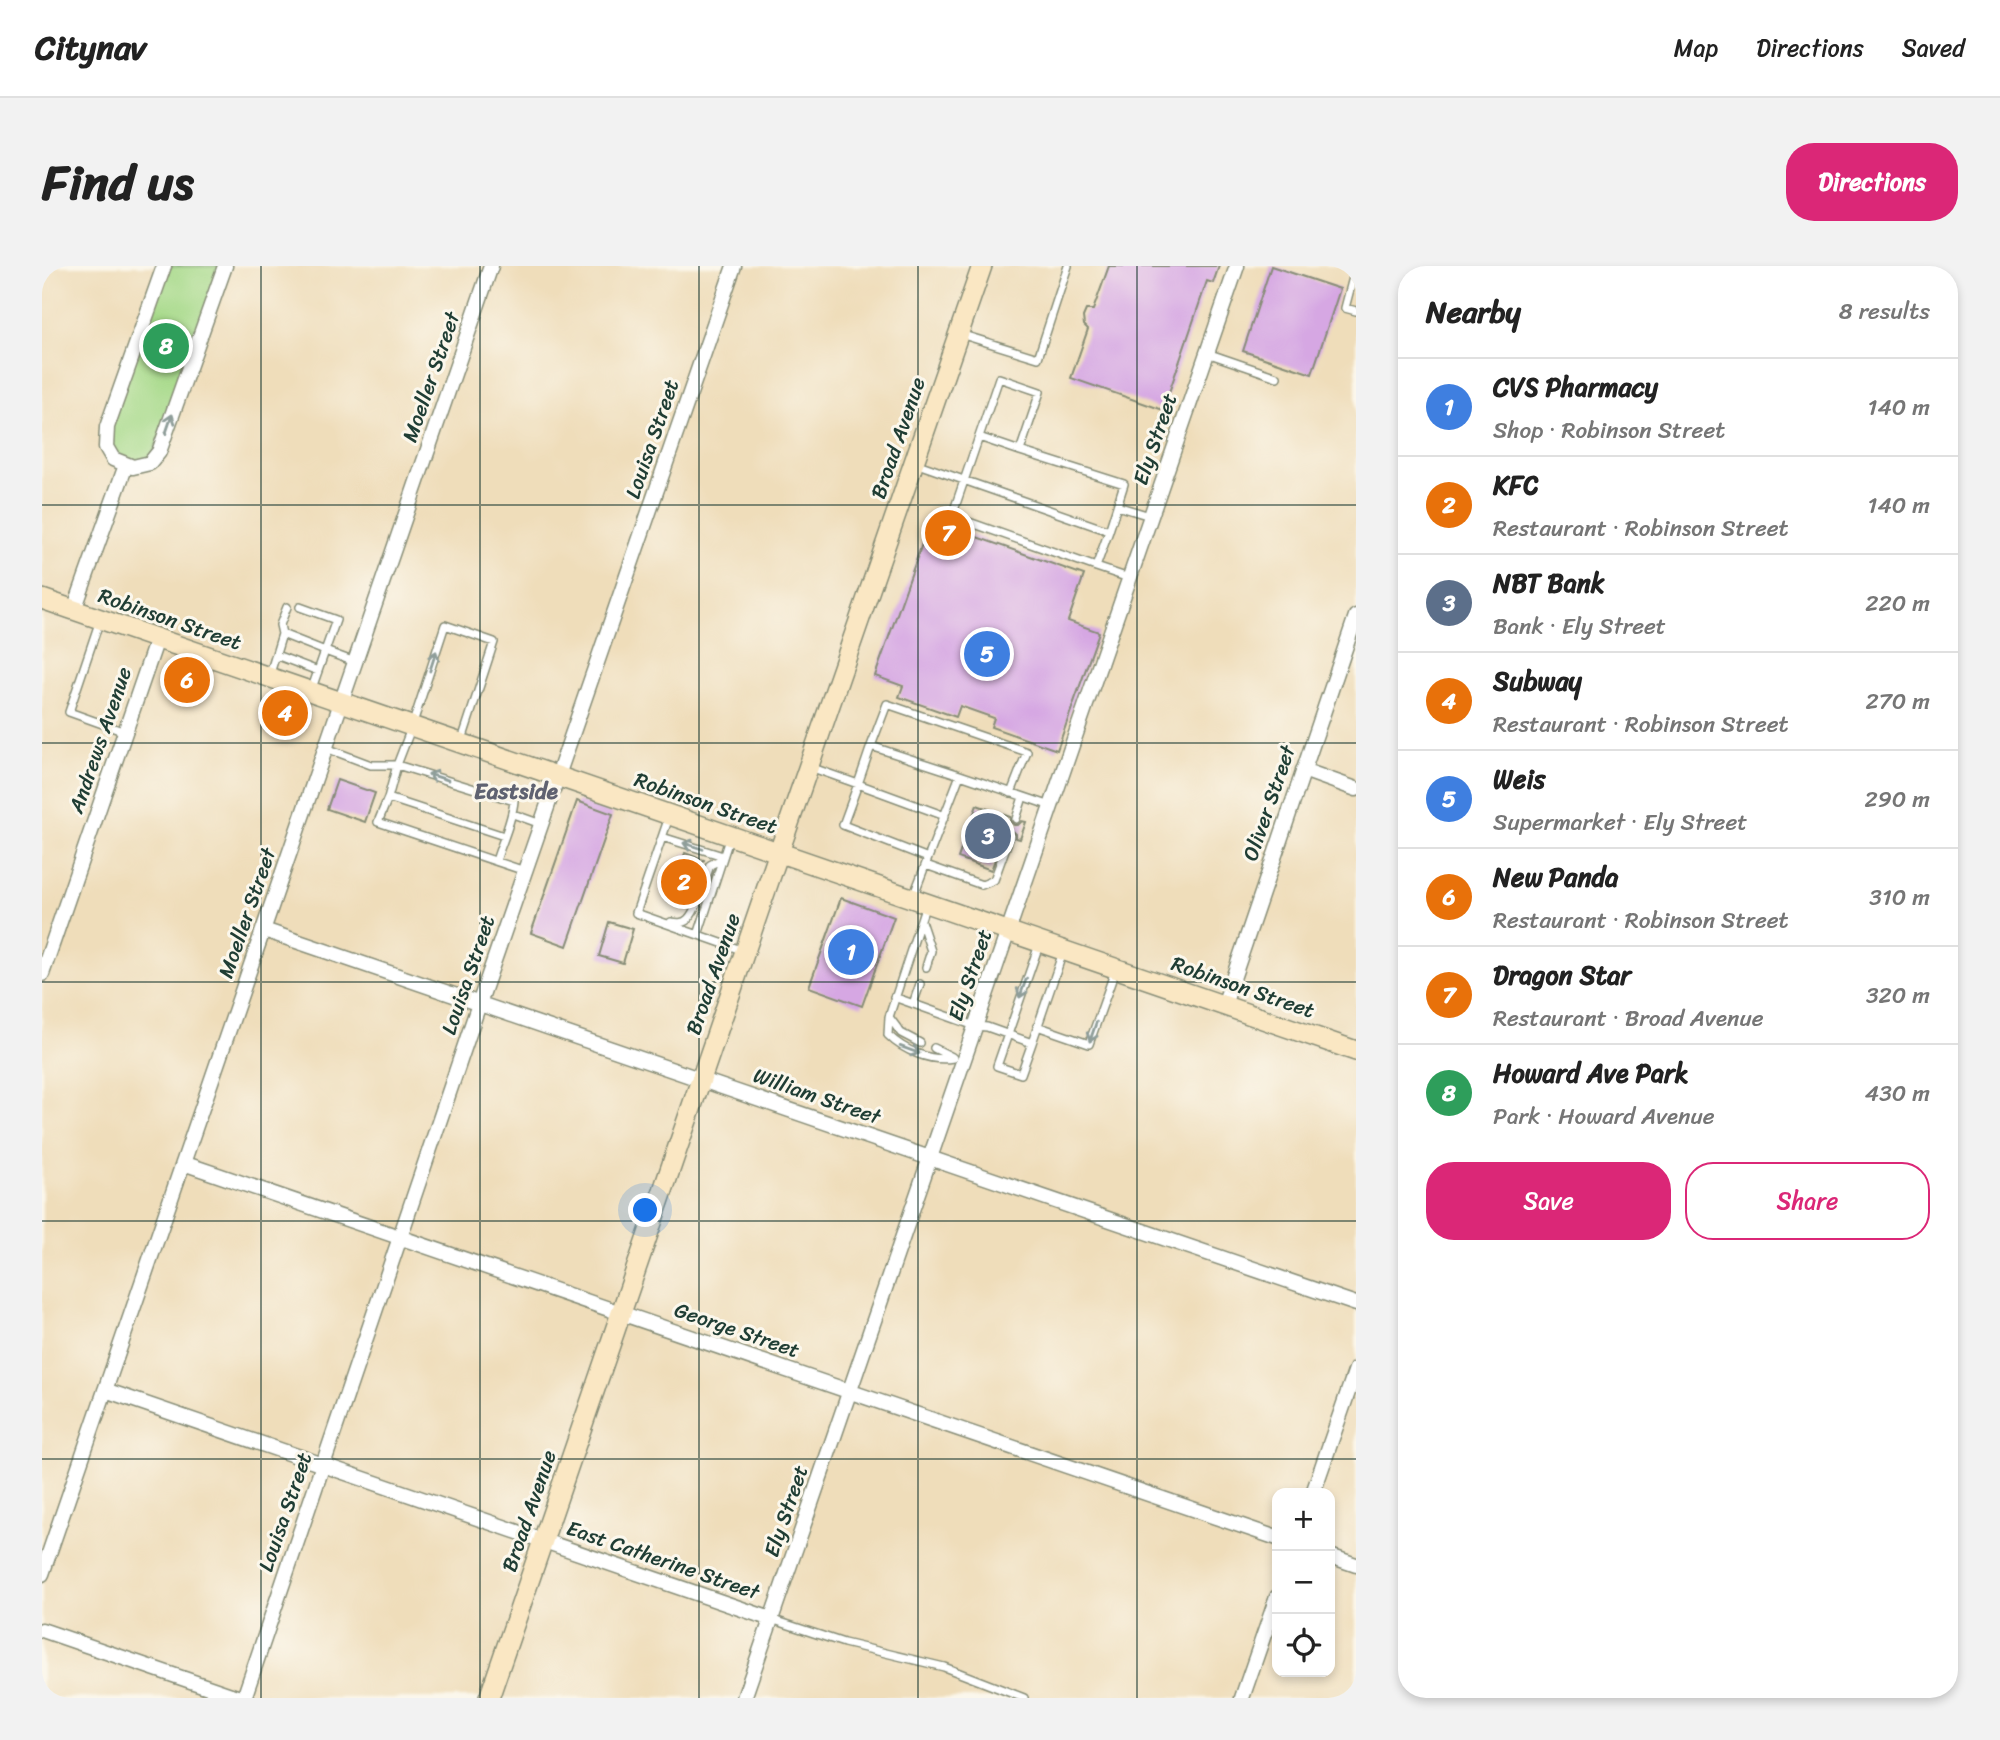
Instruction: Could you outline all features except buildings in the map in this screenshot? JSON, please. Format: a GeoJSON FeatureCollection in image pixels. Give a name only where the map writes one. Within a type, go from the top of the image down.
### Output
{"type":"FeatureCollection","features":[{"type":"Feature","properties":{"kind":"main road","name":"Broad Avenue"},"geometry":{"type":"LineString","coordinates":[[489,1698],[982,266]]}},
{"type":"Feature","properties":{"kind":"main road","name":"Robinson Street"},"geometry":{"type":"LineString","coordinates":[[42,599],[779,852],[920,907],[1007,931],[1356,1051]]}},
{"type":"Feature","properties":{"kind":"street"},"geometry":{"type":"LineString","coordinates":[[163,266],[107,427],[106,447],[113,459],[133,467],[150,463],[159,452],[225,266]]}},
{"type":"Feature","properties":{"kind":"street","name":"Moeller Street"},"geometry":{"type":"LineString","coordinates":[[42,1574],[490,266]]}},
{"type":"Feature","properties":{"kind":"street","name":"Louisa Street"},"geometry":{"type":"LineString","coordinates":[[242,1698],[734,266]]}},
{"type":"Feature","properties":{"kind":"street","name":"Ely Street"},"geometry":{"type":"LineString","coordinates":[[744,1698],[930,1157],[958,1059],[975,1026],[1237,266]]}},
{"type":"Feature","properties":{"kind":"street"},"geometry":{"type":"LineString","coordinates":[[74,610],[127,465]]}},
{"type":"Feature","properties":{"kind":"street","name":"Oliver Street"},"geometry":{"type":"LineString","coordinates":[[1224,1004],[1356,616]]}},
{"type":"Feature","properties":{"kind":"street","name":"Andrews Avenue"},"geometry":{"type":"LineString","coordinates":[[42,974],[157,639]]}},
{"type":"Feature","properties":{"kind":"street"},"geometry":{"type":"LineString","coordinates":[[1303,770],[1356,789]]}},
{"type":"Feature","properties":{"kind":"street","name":"William Street"},"geometry":{"type":"LineString","coordinates":[[264,930],[1356,1304]]}},
{"type":"Feature","properties":{"kind":"street","name":"George Street"},"geometry":{"type":"LineString","coordinates":[[183,1163],[1272,1536]]}},
{"type":"Feature","properties":{"kind":"street"},"geometry":{"type":"LineString","coordinates":[[1315,1488],[1356,1369]]}},
{"type":"Feature","properties":{"kind":"street","name":"East Catherine Street"},"geometry":{"type":"LineString","coordinates":[[105,1390],[771,1619]]}},
{"type":"Feature","properties":{"kind":"street"},"geometry":{"type":"LineString","coordinates":[[1335,1558],[1356,1565]]}},
{"type":"Feature","properties":{"kind":"street"},"geometry":{"type":"LineString","coordinates":[[1242,1698],[1272,1611]]}},
{"type":"Feature","properties":{"kind":"street"},"geometry":{"type":"LineString","coordinates":[[42,1630],[242,1698]]}},
{"type":"Feature","properties":{"kind":"lane"},"geometry":{"type":"LineString","coordinates":[[959,333],[1038,358],[1068,266]]}},
{"type":"Feature","properties":{"kind":"lane"},"geometry":{"type":"LineString","coordinates":[[1356,266],[1345,307],[1356,312]]}},
{"type":"Feature","properties":{"kind":"lane"},"geometry":{"type":"LineString","coordinates":[[1207,353],[1277,377]]}},
{"type":"Feature","properties":{"kind":"lane"},"geometry":{"type":"LineString","coordinates":[[1020,451],[1040,392],[999,378],[952,516],[1129,578]]}},
{"type":"Feature","properties":{"kind":"lane"},"geometry":{"type":"LineString","coordinates":[[979,437],[1124,484],[1096,567]]}},
{"type":"Feature","properties":{"kind":"lane"},"geometry":{"type":"LineString","coordinates":[[914,462],[1109,531]]}},
{"type":"Feature","properties":{"kind":"lane"},"geometry":{"type":"LineString","coordinates":[[1117,506],[1151,517]]}},
{"type":"Feature","properties":{"kind":"lane"},"geometry":{"type":"LineString","coordinates":[[269,677],[282,634],[280,625],[286,607]]}},
{"type":"Feature","properties":{"kind":"lane"},"geometry":{"type":"LineString","coordinates":[[300,607],[336,620],[311,691]]}},
{"type":"Feature","properties":{"kind":"lane"},"geometry":{"type":"LineString","coordinates":[[101,619],[69,712],[125,732]]}},
{"type":"Feature","properties":{"kind":"lane"},"geometry":{"type":"LineString","coordinates":[[461,743],[494,642],[445,625],[378,822],[526,872]]}},
{"type":"Feature","properties":{"kind":"lane"},"geometry":{"type":"LineString","coordinates":[[282,634],[355,662]]}},
{"type":"Feature","properties":{"kind":"lane"},"geometry":{"type":"LineString","coordinates":[[276,655],[318,671]]}},
{"type":"Feature","properties":{"kind":"lane"},"geometry":{"type":"LineString","coordinates":[[1010,836],[994,880],[982,885],[843,825],[887,704],[1027,752],[1012,793]]}},
{"type":"Feature","properties":{"kind":"lane"},"geometry":{"type":"LineString","coordinates":[[870,746],[1051,806]]}},
{"type":"Feature","properties":{"kind":"lane"},"geometry":{"type":"LineString","coordinates":[[326,747],[371,765],[397,765],[514,801],[513,814],[496,861]]}},
{"type":"Feature","properties":{"kind":"lane"},"geometry":{"type":"LineString","coordinates":[[808,766],[945,816]]}},
{"type":"Feature","properties":{"kind":"lane"},"geometry":{"type":"LineString","coordinates":[[958,1059],[940,1060],[899,1046],[888,1035],[894,997],[920,907],[927,861],[960,775]]}},
{"type":"Feature","properties":{"kind":"lane"},"geometry":{"type":"LineString","coordinates":[[1016,819],[1023,797]]}},
{"type":"Feature","properties":{"kind":"lane"},"geometry":{"type":"LineString","coordinates":[[388,798],[503,836]]}},
{"type":"Feature","properties":{"kind":"lane"},"geometry":{"type":"LineString","coordinates":[[513,814],[542,824]]}},
{"type":"Feature","properties":{"kind":"lane"},"geometry":{"type":"LineString","coordinates":[[669,814],[636,914],[678,924],[687,921],[710,865],[723,858]]}},
{"type":"Feature","properties":{"kind":"lane"},"geometry":{"type":"LineString","coordinates":[[698,936],[730,835]]}},
{"type":"Feature","properties":{"kind":"lane"},"geometry":{"type":"LineString","coordinates":[[662,836],[723,858]]}},
{"type":"Feature","properties":{"kind":"lane"},"geometry":{"type":"LineString","coordinates":[[920,907],[931,951],[926,967]]}},
{"type":"Feature","properties":{"kind":"lane"},"geometry":{"type":"LineString","coordinates":[[650,918],[745,951]]}},
{"type":"Feature","properties":{"kind":"lane"},"geometry":{"type":"LineString","coordinates":[[1040,942],[997,1066],[1021,1074],[1064,950]]}},
{"type":"Feature","properties":{"kind":"lane"},"geometry":{"type":"LineString","coordinates":[[1037,1026],[1089,1044],[1116,968]]}},
{"type":"Feature","properties":{"kind":"lane"},"geometry":{"type":"LineString","coordinates":[[913,1004],[920,984]]}},
{"type":"Feature","properties":{"kind":"lane"},"geometry":{"type":"LineString","coordinates":[[894,997],[1031,1043]]}},
{"type":"Feature","properties":{"kind":"lane"},"geometry":{"type":"LineString","coordinates":[[889,1017],[901,1033],[920,1043]]}},
{"type":"Feature","properties":{"kind":"lane"},"geometry":{"type":"LineString","coordinates":[[934,1048],[958,1059]]}},
{"type":"Feature","properties":{"kind":"lane"},"geometry":{"type":"LineString","coordinates":[[771,1619],[844,1643],[944,1667],[1024,1698]]}},
{"type":"Feature","properties":{"kind":"green space"},"geometry":{"type":"Polygon","coordinates":[[[163,266],[224,266],[150,463],[113,459],[107,427],[163,266]]]}},
{"type":"Feature","properties":{"kind":"place","name":"Howard Ave Park"},"geometry":{"type":"Point","coordinates":[166,346]}},
{"type":"Feature","properties":{"kind":"place","name":"Dragon Star"},"geometry":{"type":"Point","coordinates":[948,533]}},
{"type":"Feature","properties":{"kind":"place","name":"Weis"},"geometry":{"type":"Point","coordinates":[987,654]}},
{"type":"Feature","properties":{"kind":"place","name":"New Panda"},"geometry":{"type":"Point","coordinates":[187,680]}},
{"type":"Feature","properties":{"kind":"place","name":"Subway"},"geometry":{"type":"Point","coordinates":[285,713]}},
{"type":"Feature","properties":{"kind":"place","name":"NBT Bank"},"geometry":{"type":"Point","coordinates":[988,836]}},
{"type":"Feature","properties":{"kind":"place","name":"KFC"},"geometry":{"type":"Point","coordinates":[684,882]}},
{"type":"Feature","properties":{"kind":"place","name":"CVS Pharmacy"},"geometry":{"type":"Point","coordinates":[851,952]}},
{"type":"Feature","properties":{"kind":"district","name":"Eastside"},"geometry":{"type":"Point","coordinates":[516,791]}}]}
